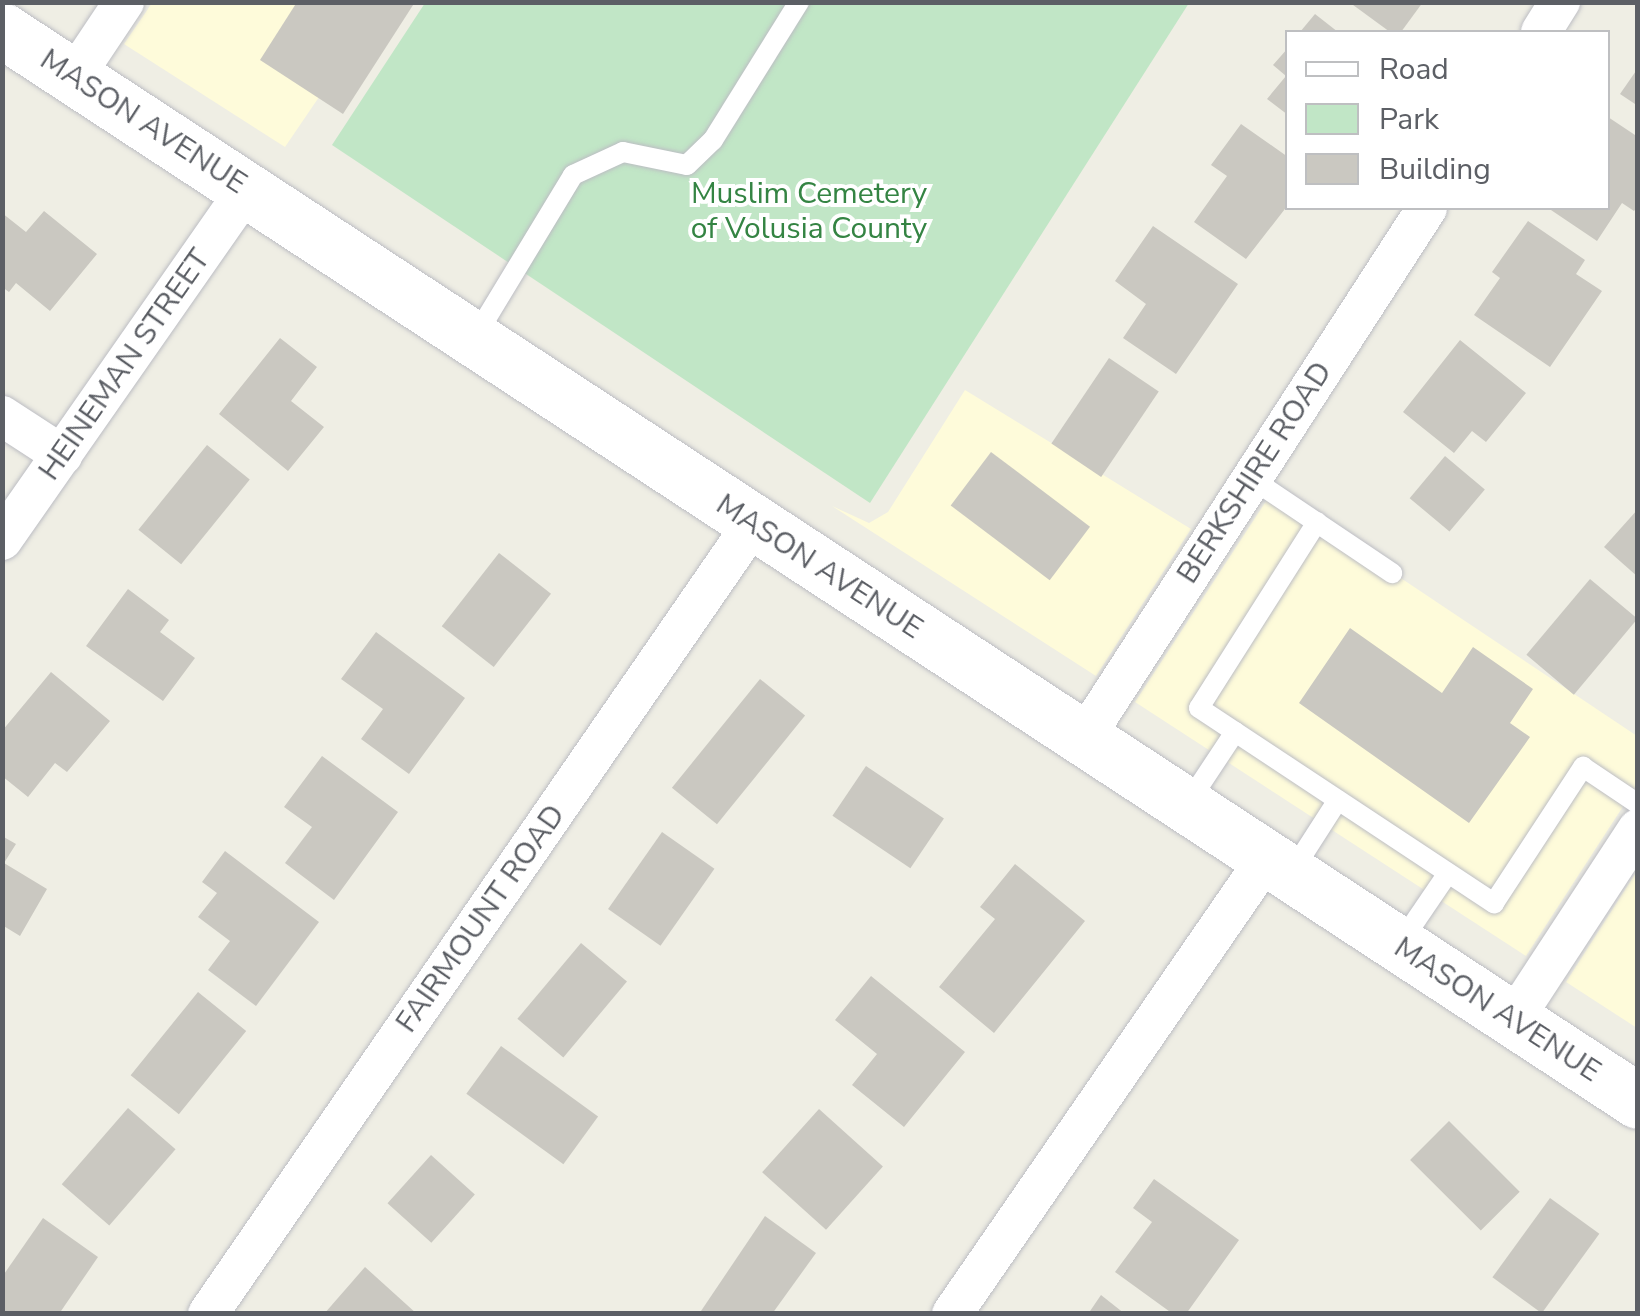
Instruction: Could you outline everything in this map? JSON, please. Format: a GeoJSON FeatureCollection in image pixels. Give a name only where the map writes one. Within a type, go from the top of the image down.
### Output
{"type":"FeatureCollection","features":[{"type":"Feature","properties":{"kind":"main road","name":"MASON AVENUE"},"geometry":{"type":"LineString","coordinates":[[2,30],[1638,1101]]}},
{"type":"Feature","properties":{"kind":"street"},"geometry":{"type":"LineString","coordinates":[[74,77],[124,2]]}},
{"type":"Feature","properties":{"kind":"street"},"geometry":{"type":"LineString","coordinates":[[1541,30],[1560,2]]}},
{"type":"Feature","properties":{"kind":"street","name":"HEINEMAN STREET"},"geometry":{"type":"LineString","coordinates":[[2,540],[247,190]]}},
{"type":"Feature","properties":{"kind":"street","name":"BERKSHIRE ROAD"},"geometry":{"type":"LineString","coordinates":[[1084,738],[1426,210]]}},
{"type":"Feature","properties":{"kind":"street"},"geometry":{"type":"LineString","coordinates":[[2,416],[62,455]]}},
{"type":"Feature","properties":{"kind":"street","name":"FAIRMOUNT ROAD"},"geometry":{"type":"LineString","coordinates":[[208,1314],[754,524]]}},
{"type":"Feature","properties":{"kind":"street"},"geometry":{"type":"LineString","coordinates":[[1513,1020],[1638,828]]}},
{"type":"Feature","properties":{"kind":"street"},"geometry":{"type":"LineString","coordinates":[[952,1314],[1278,867]]}},
{"type":"Feature","properties":{"kind":"lane"},"geometry":{"type":"LineString","coordinates":[[474,340],[573,176],[623,152],[688,165],[713,140],[798,2]]}},
{"type":"Feature","properties":{"kind":"lane"},"geometry":{"type":"LineString","coordinates":[[1252,479],[1392,574]]}},
{"type":"Feature","properties":{"kind":"lane"},"geometry":{"type":"LineString","coordinates":[[1317,522],[1199,708],[1494,903],[1583,766],[1638,804]]}},
{"type":"Feature","properties":{"kind":"lane"},"geometry":{"type":"LineString","coordinates":[[1186,806],[1235,732]]}},
{"type":"Feature","properties":{"kind":"lane"},"geometry":{"type":"LineString","coordinates":[[1278,867],[1338,800]]}},
{"type":"Feature","properties":{"kind":"lane"},"geometry":{"type":"LineString","coordinates":[[1398,946],[1448,873]]}},
{"type":"Feature","properties":{"kind":"shaded area"},"geometry":{"type":"Polygon","coordinates":[[[152,3],[383,3],[285,147],[124,44],[152,3]]]}},
{"type":"Feature","properties":{"kind":"shaded area"},"geometry":{"type":"Polygon","coordinates":[[[965,390],[1191,529],[1096,676],[832,506],[869,523],[888,512],[965,390]]]}},
{"type":"Feature","properties":{"kind":"shaded area"},"geometry":{"type":"Polygon","coordinates":[[[1272,492],[1637,736],[1637,785],[1526,956],[1135,702],[1272,492]]]}},
{"type":"Feature","properties":{"kind":"shaded area"},"geometry":{"type":"Polygon","coordinates":[[[1637,871],[1637,1028],[1566,982],[1637,871]]]}},
{"type":"Feature","properties":{"kind":"green space","name":"Muslim Cemetery of Volusia County"},"geometry":{"type":"Polygon","coordinates":[[[425,3],[1189,3],[870,503],[332,145],[425,3]]]}},
{"type":"Feature","properties":{"kind":"building"},"geometry":{"type":"Polygon","coordinates":[[[297,2],[415,2],[343,114],[260,60],[297,2]]]}},
{"type":"Feature","properties":{"kind":"building"},"geometry":{"type":"Polygon","coordinates":[[[1349,2],[1423,2],[1402,30],[1387,30],[1349,2]]]}},
{"type":"Feature","properties":{"kind":"building"},"geometry":{"type":"Polygon","coordinates":[[[1315,14],[1335,30],[1302,30],[1315,14]]]}},
{"type":"Feature","properties":{"kind":"building"},"geometry":{"type":"Polygon","coordinates":[[[1285,51],[1285,75],[1273,65],[1285,51]]]}},
{"type":"Feature","properties":{"kind":"building"},"geometry":{"type":"Polygon","coordinates":[[[1638,68],[1638,106],[1620,94],[1638,68]]]}},
{"type":"Feature","properties":{"kind":"building"},"geometry":{"type":"Polygon","coordinates":[[[1285,77],[1285,113],[1267,99],[1285,77]]]}},
{"type":"Feature","properties":{"kind":"building"},"geometry":{"type":"Polygon","coordinates":[[[1610,118],[1638,137],[1638,206],[1634,211],[1622,203],[1597,241],[1551,210],[1610,210],[1610,118]]]}},
{"type":"Feature","properties":{"kind":"building"},"geometry":{"type":"Polygon","coordinates":[[[1241,124],[1285,155],[1285,209],[1246,259],[1194,222],[1227,176],[1211,165],[1241,124]]]}},
{"type":"Feature","properties":{"kind":"building"},"geometry":{"type":"Polygon","coordinates":[[[44,211],[97,254],[50,311],[16,283],[9,292],[2,287],[2,213],[26,232],[44,211]]]}},
{"type":"Feature","properties":{"kind":"building"},"geometry":{"type":"Polygon","coordinates":[[[1528,221],[1585,260],[1576,274],[1602,291],[1550,367],[1474,315],[1500,278],[1492,272],[1528,221]]]}},
{"type":"Feature","properties":{"kind":"building"},"geometry":{"type":"Polygon","coordinates":[[[1153,226],[1238,284],[1176,374],[1123,338],[1146,304],[1115,281],[1153,226]]]}},
{"type":"Feature","properties":{"kind":"building"},"geometry":{"type":"Polygon","coordinates":[[[280,338],[317,367],[291,401],[324,427],[288,471],[219,414],[280,338]]]}},
{"type":"Feature","properties":{"kind":"building"},"geometry":{"type":"Polygon","coordinates":[[[1460,340],[1526,393],[1486,442],[1472,431],[1454,453],[1403,412],[1460,340]]]}},
{"type":"Feature","properties":{"kind":"building"},"geometry":{"type":"Polygon","coordinates":[[[1109,358],[1159,392],[1101,477],[1051,443],[1109,358]]]}},
{"type":"Feature","properties":{"kind":"building"},"geometry":{"type":"Polygon","coordinates":[[[207,445],[250,480],[181,564],[138,530],[207,445]]]}},
{"type":"Feature","properties":{"kind":"building"},"geometry":{"type":"Polygon","coordinates":[[[991,452],[1090,527],[1050,580],[951,506],[991,452]]]}},
{"type":"Feature","properties":{"kind":"building"},"geometry":{"type":"Polygon","coordinates":[[[1445,456],[1485,489],[1449,532],[1410,498],[1445,456]]]}},
{"type":"Feature","properties":{"kind":"building"},"geometry":{"type":"Polygon","coordinates":[[[1638,509],[1638,577],[1604,547],[1638,509]]]}},
{"type":"Feature","properties":{"kind":"building"},"geometry":{"type":"Polygon","coordinates":[[[499,553],[551,594],[494,667],[442,626],[499,553]]]}},
{"type":"Feature","properties":{"kind":"building"},"geometry":{"type":"Polygon","coordinates":[[[1590,579],[1637,619],[1574,695],[1526,655],[1590,579]]]}},
{"type":"Feature","properties":{"kind":"building"},"geometry":{"type":"Polygon","coordinates":[[[128,589],[169,620],[160,632],[195,658],[163,701],[86,646],[128,589]]]}},
{"type":"Feature","properties":{"kind":"building"},"geometry":{"type":"Polygon","coordinates":[[[1350,628],[1442,693],[1473,647],[1533,689],[1510,723],[1530,737],[1469,823],[1299,703],[1350,628]]]}},
{"type":"Feature","properties":{"kind":"building"},"geometry":{"type":"Polygon","coordinates":[[[376,632],[465,698],[409,774],[361,739],[383,709],[341,679],[376,632]]]}},
{"type":"Feature","properties":{"kind":"building"},"geometry":{"type":"Polygon","coordinates":[[[51,672],[110,721],[67,772],[55,763],[28,797],[2,776],[2,731],[51,672]]]}},
{"type":"Feature","properties":{"kind":"building"},"geometry":{"type":"Polygon","coordinates":[[[760,679],[805,716],[717,824],[672,788],[760,679]]]}},
{"type":"Feature","properties":{"kind":"building"},"geometry":{"type":"Polygon","coordinates":[[[322,756],[398,812],[334,900],[285,863],[312,827],[284,807],[322,756]]]}},
{"type":"Feature","properties":{"kind":"building"},"geometry":{"type":"Polygon","coordinates":[[[866,766],[944,819],[910,868],[832,816],[866,766]]]}},
{"type":"Feature","properties":{"kind":"building"},"geometry":{"type":"Polygon","coordinates":[[[662,832],[714,869],[661,946],[608,909],[662,832]]]}},
{"type":"Feature","properties":{"kind":"building"},"geometry":{"type":"Polygon","coordinates":[[[2,836],[16,844],[4,863],[47,889],[20,936],[2,925],[2,836]]]}},
{"type":"Feature","properties":{"kind":"building"},"geometry":{"type":"Polygon","coordinates":[[[225,851],[319,922],[256,1006],[208,970],[230,941],[198,917],[217,893],[202,882],[225,851]]]}},
{"type":"Feature","properties":{"kind":"building"},"geometry":{"type":"Polygon","coordinates":[[[1015,864],[1085,921],[994,1033],[939,987],[995,919],[980,907],[1015,864]]]}},
{"type":"Feature","properties":{"kind":"building"},"geometry":{"type":"Polygon","coordinates":[[[581,943],[627,982],[563,1057],[517,1019],[581,943]]]}},
{"type":"Feature","properties":{"kind":"building"},"geometry":{"type":"Polygon","coordinates":[[[871,976],[965,1052],[904,1127],[852,1085],[877,1054],[835,1020],[871,976]]]}},
{"type":"Feature","properties":{"kind":"building"},"geometry":{"type":"Polygon","coordinates":[[[198,992],[246,1031],[179,1114],[131,1075],[198,992]]]}},
{"type":"Feature","properties":{"kind":"building"},"geometry":{"type":"Polygon","coordinates":[[[501,1046],[598,1117],[563,1164],[466,1094],[501,1046]]]}},
{"type":"Feature","properties":{"kind":"building"},"geometry":{"type":"Polygon","coordinates":[[[128,1108],[176,1149],[109,1226],[62,1184],[128,1108]]]}},
{"type":"Feature","properties":{"kind":"building"},"geometry":{"type":"Polygon","coordinates":[[[819,1109],[883,1167],[826,1230],[762,1172],[819,1109]]]}},
{"type":"Feature","properties":{"kind":"building"},"geometry":{"type":"Polygon","coordinates":[[[1449,1121],[1520,1192],[1481,1231],[1410,1160],[1449,1121]]]}},
{"type":"Feature","properties":{"kind":"building"},"geometry":{"type":"Polygon","coordinates":[[[431,1155],[475,1194],[431,1243],[388,1203],[431,1155]]]}},
{"type":"Feature","properties":{"kind":"building"},"geometry":{"type":"Polygon","coordinates":[[[1154,1179],[1239,1240],[1186,1314],[1173,1314],[1115,1272],[1152,1222],[1133,1208],[1154,1179]]]}},
{"type":"Feature","properties":{"kind":"building"},"geometry":{"type":"Polygon","coordinates":[[[1550,1198],[1599,1234],[1542,1313],[1492,1277],[1550,1198]]]}},
{"type":"Feature","properties":{"kind":"building"},"geometry":{"type":"Polygon","coordinates":[[[765,1216],[816,1253],[772,1314],[699,1314],[765,1216]]]}},
{"type":"Feature","properties":{"kind":"building"},"geometry":{"type":"Polygon","coordinates":[[[43,1218],[98,1257],[59,1314],[9,1314],[2,1309],[2,1277],[43,1218]]]}},
{"type":"Feature","properties":{"kind":"building"},"geometry":{"type":"Polygon","coordinates":[[[365,1267],[417,1314],[324,1314],[365,1267]]]}},
{"type":"Feature","properties":{"kind":"building"},"geometry":{"type":"Polygon","coordinates":[[[1101,1295],[1125,1314],[1088,1314],[1101,1295]]]}}]}
